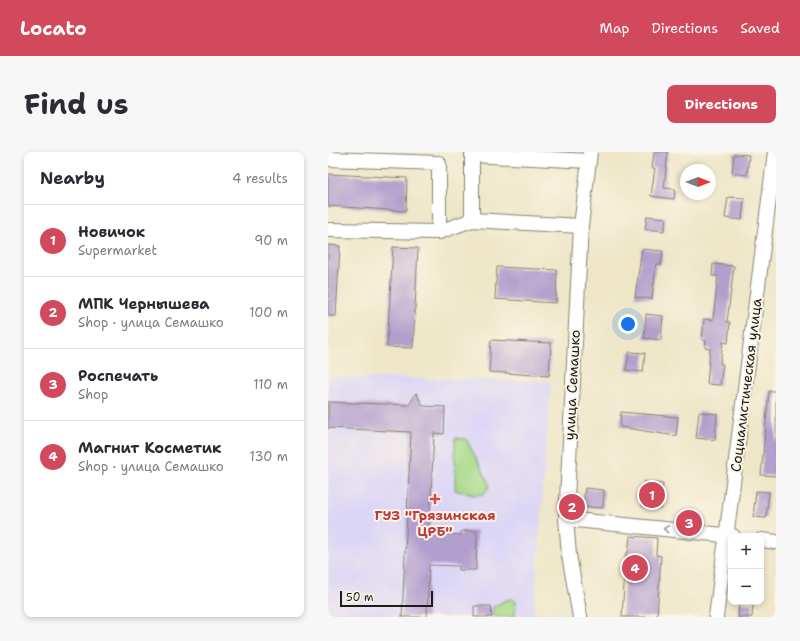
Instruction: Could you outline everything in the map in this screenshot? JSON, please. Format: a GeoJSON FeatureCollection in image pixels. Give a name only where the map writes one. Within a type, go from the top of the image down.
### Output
{"type":"FeatureCollection","features":[{"type":"Feature","properties":{"kind":"street","name":"Социалистическая улица"},"geometry":{"type":"LineString","coordinates":[[730,533],[772,213],[775,152]]}},
{"type":"Feature","properties":{"kind":"street"},"geometry":{"type":"LineString","coordinates":[[472,220],[472,154],[589,157]]}},
{"type":"Feature","properties":{"kind":"street","name":"улица Семашко"},"geometry":{"type":"LineString","coordinates":[[580,617],[569,555],[566,519],[580,226],[589,157]]}},
{"type":"Feature","properties":{"kind":"street"},"geometry":{"type":"LineString","coordinates":[[328,159],[440,163],[439,232]]}},
{"type":"Feature","properties":{"kind":"street"},"geometry":{"type":"LineString","coordinates":[[328,230],[439,232],[472,220],[580,226]]}},
{"type":"Feature","properties":{"kind":"street"},"geometry":{"type":"LineString","coordinates":[[566,519],[728,536]]}},
{"type":"Feature","properties":{"kind":"street"},"geometry":{"type":"LineString","coordinates":[[764,540],[776,542]]}},
{"type":"Feature","properties":{"kind":"street","name":"Социалистическая улица"},"geometry":{"type":"LineString","coordinates":[[716,617],[728,548]]}},
{"type":"Feature","properties":{"kind":"shaded area","name":"ГУЗ \"Грязинская ЦРБ\""},"geometry":{"type":"Polygon","coordinates":[[[328,377],[551,381],[534,617],[328,617],[328,377]]]}},
{"type":"Feature","properties":{"kind":"green space"},"geometry":{"type":"Polygon","coordinates":[[[455,438],[466,439],[489,483],[489,487],[484,494],[473,495],[455,490],[455,438]]]}},
{"type":"Feature","properties":{"kind":"green space"},"geometry":{"type":"Polygon","coordinates":[[[513,599],[516,602],[515,617],[494,617],[493,607],[506,600],[513,599]]]}},
{"type":"Feature","properties":{"kind":"building"},"geometry":{"type":"Polygon","coordinates":[[[654,152],[668,152],[664,188],[675,189],[674,199],[651,196],[655,168],[652,168],[654,152]]]}},
{"type":"Feature","properties":{"kind":"building"},"geometry":{"type":"Polygon","coordinates":[[[734,154],[749,155],[747,175],[732,173],[734,154]]]}},
{"type":"Feature","properties":{"kind":"building"},"geometry":{"type":"Polygon","coordinates":[[[328,174],[407,178],[406,211],[328,206],[328,174]]]}},
{"type":"Feature","properties":{"kind":"building"},"geometry":{"type":"Polygon","coordinates":[[[728,197],[744,198],[742,220],[725,218],[728,197]]]}},
{"type":"Feature","properties":{"kind":"building"},"geometry":{"type":"Polygon","coordinates":[[[647,216],[666,218],[664,231],[645,229],[647,216]]]}},
{"type":"Feature","properties":{"kind":"building"},"geometry":{"type":"Polygon","coordinates":[[[328,245],[340,246],[336,316],[328,316],[328,245]]]}},
{"type":"Feature","properties":{"kind":"building"},"geometry":{"type":"Polygon","coordinates":[[[393,247],[418,248],[413,348],[387,347],[393,247]]]}},
{"type":"Feature","properties":{"kind":"building"},"geometry":{"type":"Polygon","coordinates":[[[642,249],[663,251],[661,265],[656,264],[652,299],[635,297],[642,249]]]}},
{"type":"Feature","properties":{"kind":"building"},"geometry":{"type":"Polygon","coordinates":[[[713,264],[734,266],[727,322],[730,322],[728,343],[723,342],[720,364],[723,364],[720,385],[707,384],[710,349],[705,348],[706,341],[702,340],[704,319],[713,320],[718,276],[712,276],[713,264]]]}},
{"type":"Feature","properties":{"kind":"building"},"geometry":{"type":"Polygon","coordinates":[[[497,267],[557,270],[556,303],[495,299],[497,267]]]}},
{"type":"Feature","properties":{"kind":"building"},"geometry":{"type":"Polygon","coordinates":[[[646,314],[663,316],[661,340],[644,338],[646,314]]]}},
{"type":"Feature","properties":{"kind":"building"},"geometry":{"type":"Polygon","coordinates":[[[491,340],[551,343],[549,376],[489,372],[491,340]]]}},
{"type":"Feature","properties":{"kind":"building"},"geometry":{"type":"Polygon","coordinates":[[[629,352],[645,353],[643,372],[626,370],[629,352]]]}},
{"type":"Feature","properties":{"kind":"building"},"geometry":{"type":"Polygon","coordinates":[[[769,391],[776,391],[776,476],[761,475],[769,391]]]}},
{"type":"Feature","properties":{"kind":"building"},"geometry":{"type":"Polygon","coordinates":[[[416,393],[423,406],[445,407],[444,434],[434,433],[429,533],[461,535],[461,531],[477,531],[476,570],[459,570],[459,566],[429,565],[427,617],[402,617],[411,432],[328,428],[328,402],[409,405],[416,393]]]}},
{"type":"Feature","properties":{"kind":"building"},"geometry":{"type":"Polygon","coordinates":[[[621,412],[678,417],[676,436],[620,427],[621,412]]]}},
{"type":"Feature","properties":{"kind":"building"},"geometry":{"type":"Polygon","coordinates":[[[699,412],[717,414],[715,440],[696,438],[699,412]]]}},
{"type":"Feature","properties":{"kind":"building"},"geometry":{"type":"Polygon","coordinates":[[[644,482],[663,484],[661,508],[642,506],[644,482]]]}},
{"type":"Feature","properties":{"kind":"building"},"geometry":{"type":"Polygon","coordinates":[[[585,488],[604,490],[603,508],[583,507],[585,488]]]}},
{"type":"Feature","properties":{"kind":"building"},"geometry":{"type":"Polygon","coordinates":[[[756,491],[769,492],[766,518],[753,517],[756,491]]]}},
{"type":"Feature","properties":{"kind":"building"},"geometry":{"type":"Polygon","coordinates":[[[630,536],[657,538],[656,555],[661,556],[657,617],[622,617],[626,553],[628,553],[630,536]]]}},
{"type":"Feature","properties":{"kind":"building"},"geometry":{"type":"Polygon","coordinates":[[[739,605],[753,605],[752,617],[738,617],[739,605]]]}},
{"type":"Feature","properties":{"kind":"building"},"geometry":{"type":"Polygon","coordinates":[[[474,606],[491,606],[492,617],[474,617],[474,606]]]}},
{"type":"Feature","properties":{"kind":"place","name":"Новичок"},"geometry":{"type":"Point","coordinates":[652,495]}},
{"type":"Feature","properties":{"kind":"place","name":"ГУЗ \"Грязинская ЦРБ\""},"geometry":{"type":"Point","coordinates":[435,499]}},
{"type":"Feature","properties":{"kind":"place","name":"МПК Чернышева"},"geometry":{"type":"Point","coordinates":[572,507]}},
{"type":"Feature","properties":{"kind":"place","name":"Роспечать"},"geometry":{"type":"Point","coordinates":[689,523]}},
{"type":"Feature","properties":{"kind":"place","name":"Магнит Косметик"},"geometry":{"type":"Point","coordinates":[635,568]}}]}
